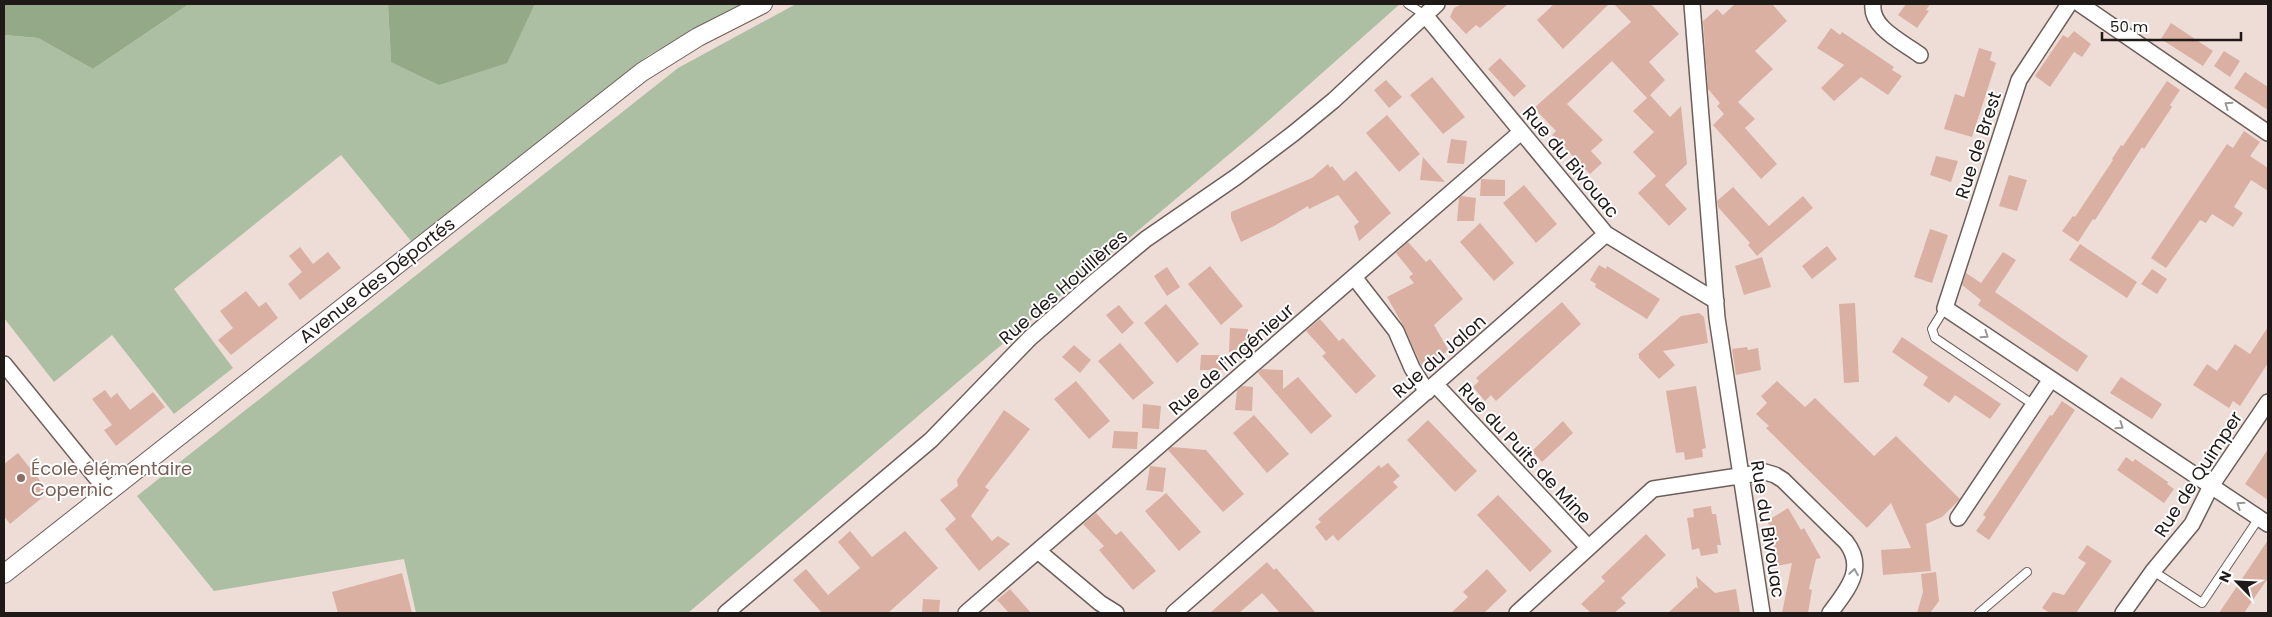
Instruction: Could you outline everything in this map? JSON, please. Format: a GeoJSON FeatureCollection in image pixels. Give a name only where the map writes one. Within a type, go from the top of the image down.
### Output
{"type":"FeatureCollection","features":[{"type":"Feature","properties":{"kind":"street","name":"Avenue des Déportés"},"geometry":{"type":"LineString","coordinates":[[4,574],[642,72],[698,38],[763,4]]}},
{"type":"Feature","properties":{"kind":"street","name":"Rue des Houillères"},"geometry":{"type":"LineString","coordinates":[[726,613],[931,440],[1030,338],[1092,284],[1146,239],[1236,177],[1294,133],[1334,100],[1437,4]]}},
{"type":"Feature","properties":{"kind":"street","name":"Rue du Bivouac"},"geometry":{"type":"LineString","coordinates":[[1692,4],[1716,301],[1762,613]]}},
{"type":"Feature","properties":{"kind":"street"},"geometry":{"type":"LineString","coordinates":[[1873,4],[1872,11],[1876,22],[1920,54]]}},
{"type":"Feature","properties":{"kind":"street","name":"Rue de Brest"},"geometry":{"type":"LineString","coordinates":[[1945,308],[2019,80],[2069,4]]}},
{"type":"Feature","properties":{"kind":"street"},"geometry":{"type":"LineString","coordinates":[[2080,4],[2268,133]]}},
{"type":"Feature","properties":{"kind":"street","name":"Rue du Bivouac"},"geometry":{"type":"LineString","coordinates":[[1425,15],[1606,234],[1716,301]]}},
{"type":"Feature","properties":{"kind":"street","name":"Rue de l'Ingénieur"},"geometry":{"type":"LineString","coordinates":[[966,613],[1521,132]]}},
{"type":"Feature","properties":{"kind":"street","name":"Rue du Jalon"},"geometry":{"type":"LineString","coordinates":[[1174,613],[1606,234]]}},
{"type":"Feature","properties":{"kind":"street","name":"Rue du Puits de Mine"},"geometry":{"type":"LineString","coordinates":[[1354,277],[1396,331],[1412,368],[1588,547]]}},
{"type":"Feature","properties":{"kind":"street"},"geometry":{"type":"LineString","coordinates":[[1945,308],[2264,521]]}},
{"type":"Feature","properties":{"kind":"street"},"geometry":{"type":"LineString","coordinates":[[4,364],[108,492]]}},
{"type":"Feature","properties":{"kind":"street"},"geometry":{"type":"LineString","coordinates":[[1958,518],[2051,380]]}},
{"type":"Feature","properties":{"kind":"street","name":"Rue de Quimper"},"geometry":{"type":"LineString","coordinates":[[2123,613],[2153,571],[2192,524],[2211,486],[2268,402]]}},
{"type":"Feature","properties":{"kind":"street"},"geometry":{"type":"LineString","coordinates":[[1517,613],[1654,489],[1765,472],[1779,477],[1849,547],[1855,562],[1854,578],[1830,613]]}},
{"type":"Feature","properties":{"kind":"street"},"geometry":{"type":"LineString","coordinates":[[1038,551],[1100,603],[1116,613]]}},
{"type":"Feature","properties":{"kind":"lane"},"geometry":{"type":"LineString","coordinates":[[1408,4],[1425,15]]}},
{"type":"Feature","properties":{"kind":"lane"},"geometry":{"type":"LineString","coordinates":[[1945,308],[1932,329],[1935,338],[2034,405]]}},
{"type":"Feature","properties":{"kind":"lane"},"geometry":{"type":"LineString","coordinates":[[2153,571],[2202,603],[2264,521]]}},
{"type":"Feature","properties":{"kind":"lane"},"geometry":{"type":"LineString","coordinates":[[1980,613],[2027,572]]}},
{"type":"Feature","properties":{"kind":"green space"},"geometry":{"type":"Polygon","coordinates":[[[4,4],[189,4],[93,69],[38,38],[4,35],[4,4]]]}},
{"type":"Feature","properties":{"kind":"green space"},"geometry":{"type":"Polygon","coordinates":[[[189,4],[388,4],[391,62],[506,63],[535,4],[744,4],[649,55],[411,241],[341,155],[174,289],[233,368],[174,414],[112,335],[54,382],[4,318],[4,35],[38,38],[93,69],[189,4]]]}},
{"type":"Feature","properties":{"kind":"green space"},"geometry":{"type":"Polygon","coordinates":[[[388,4],[535,4],[507,63],[439,85],[391,62],[388,4]]]}},
{"type":"Feature","properties":{"kind":"green space"},"geometry":{"type":"Polygon","coordinates":[[[796,4],[1400,4],[1251,136],[987,357],[688,613],[416,613],[404,559],[214,591],[137,496],[678,68],[796,4]]]}},
{"type":"Feature","properties":{"kind":"building"},"geometry":{"type":"Polygon","coordinates":[[[1462,4],[1508,4],[1480,28],[1476,25],[1466,34],[1450,17],[1454,8],[1462,4]]]}},
{"type":"Feature","properties":{"kind":"building"},"geometry":{"type":"Polygon","coordinates":[[[1554,4],[1609,4],[1563,49],[1537,20],[1554,4]]]}},
{"type":"Feature","properties":{"kind":"building"},"geometry":{"type":"Polygon","coordinates":[[[1614,4],[1651,4],[1679,34],[1649,62],[1665,80],[1650,95],[1670,117],[1681,106],[1687,164],[1665,185],[1687,209],[1669,226],[1638,193],[1656,176],[1633,152],[1654,132],[1633,111],[1647,98],[1612,61],[1567,104],[1603,140],[1591,151],[1602,163],[1590,174],[1552,135],[1556,131],[1534,108],[1631,22],[1614,4]]]}},
{"type":"Feature","properties":{"kind":"building"},"geometry":{"type":"Polygon","coordinates":[[[1735,4],[1772,4],[1787,21],[1755,51],[1773,69],[1738,102],[1755,119],[1745,128],[1777,164],[1761,179],[1713,125],[1724,114],[1717,106],[1720,103],[1708,89],[1703,21],[1717,9],[1723,15],[1735,4]]]}},
{"type":"Feature","properties":{"kind":"building"},"geometry":{"type":"Polygon","coordinates":[[[1906,4],[1930,4],[1926,10],[1929,11],[1917,28],[1898,15],[1906,4]]]}},
{"type":"Feature","properties":{"kind":"building"},"geometry":{"type":"Polygon","coordinates":[[[2171,23],[2213,51],[2203,66],[2161,39],[2171,23]]]}},
{"type":"Feature","properties":{"kind":"building"},"geometry":{"type":"Polygon","coordinates":[[[1831,28],[1840,35],[1842,32],[1894,67],[1892,70],[1902,76],[1888,95],[1861,77],[1834,101],[1821,88],[1844,65],[1817,48],[1831,28]]]}},
{"type":"Feature","properties":{"kind":"building"},"geometry":{"type":"Polygon","coordinates":[[[2074,31],[2091,44],[2082,57],[2074,52],[2050,87],[2035,76],[2063,35],[2068,38],[2074,31]]]}},
{"type":"Feature","properties":{"kind":"building"},"geometry":{"type":"Polygon","coordinates":[[[1979,48],[1992,52],[1990,60],[1996,63],[1972,137],[1944,129],[1955,94],[1964,97],[1979,48]]]}},
{"type":"Feature","properties":{"kind":"building"},"geometry":{"type":"Polygon","coordinates":[[[2224,51],[2240,61],[2230,77],[2214,66],[2224,51]]]}},
{"type":"Feature","properties":{"kind":"building"},"geometry":{"type":"Polygon","coordinates":[[[1500,58],[1526,86],[1514,97],[1488,69],[1500,58]]]}},
{"type":"Feature","properties":{"kind":"building"},"geometry":{"type":"Polygon","coordinates":[[[2245,72],[2268,87],[2268,110],[2234,88],[2245,72]]]}},
{"type":"Feature","properties":{"kind":"building"},"geometry":{"type":"Polygon","coordinates":[[[1432,77],[1465,117],[1443,134],[1410,95],[1432,77]]]}},
{"type":"Feature","properties":{"kind":"building"},"geometry":{"type":"Polygon","coordinates":[[[1386,80],[1402,97],[1389,108],[1374,90],[1386,80]]]}},
{"type":"Feature","properties":{"kind":"building"},"geometry":{"type":"Polygon","coordinates":[[[2167,81],[2180,90],[2170,105],[2172,107],[2144,149],[2142,147],[2095,220],[2093,219],[2078,242],[2062,231],[2073,216],[2075,217],[2121,145],[2123,146],[2167,81]]]}},
{"type":"Feature","properties":{"kind":"building"},"geometry":{"type":"Polygon","coordinates":[[[1387,115],[1420,154],[1399,172],[1366,133],[1387,115]]]}},
{"type":"Feature","properties":{"kind":"building"},"geometry":{"type":"Polygon","coordinates":[[[2244,131],[2260,142],[2250,156],[2268,168],[2268,191],[2251,180],[2234,207],[2243,213],[2233,227],[2212,214],[2206,223],[2200,220],[2166,268],[2151,258],[2227,144],[2233,148],[2244,131]]]}},
{"type":"Feature","properties":{"kind":"building"},"geometry":{"type":"Polygon","coordinates":[[[1451,139],[1467,141],[1464,164],[1447,163],[1451,139]]]}},
{"type":"Feature","properties":{"kind":"building"},"geometry":{"type":"Polygon","coordinates":[[[1936,156],[1958,161],[1951,182],[1930,175],[1936,156]]]}},
{"type":"Feature","properties":{"kind":"building"},"geometry":{"type":"Polygon","coordinates":[[[1423,157],[1445,182],[1420,180],[1423,157]]]}},
{"type":"Feature","properties":{"kind":"building"},"geometry":{"type":"Polygon","coordinates":[[[1328,164],[1330,168],[1332,166],[1344,181],[1356,171],[1391,213],[1359,241],[1354,226],[1359,222],[1338,195],[1309,209],[1308,206],[1274,226],[1241,242],[1231,218],[1231,212],[1312,178],[1328,164]]]}},
{"type":"Feature","properties":{"kind":"building"},"geometry":{"type":"Polygon","coordinates":[[[2009,175],[2027,180],[2017,211],[1999,206],[2009,175]]]}},
{"type":"Feature","properties":{"kind":"building"},"geometry":{"type":"Polygon","coordinates":[[[1481,179],[1505,180],[1505,196],[1480,196],[1481,179]]]}},
{"type":"Feature","properties":{"kind":"building"},"geometry":{"type":"Polygon","coordinates":[[[1524,185],[1557,224],[1536,243],[1503,203],[1524,185]]]}},
{"type":"Feature","properties":{"kind":"building"},"geometry":{"type":"Polygon","coordinates":[[[1733,187],[1769,226],[1803,196],[1813,208],[1757,256],[1748,245],[1750,243],[1718,207],[1717,201],[1733,187]]]}},
{"type":"Feature","properties":{"kind":"building"},"geometry":{"type":"Polygon","coordinates":[[[1461,196],[1476,198],[1474,221],[1457,221],[1459,198],[1461,196]]]}},
{"type":"Feature","properties":{"kind":"building"},"geometry":{"type":"Polygon","coordinates":[[[1480,223],[1514,263],[1494,281],[1460,242],[1480,223]]]}},
{"type":"Feature","properties":{"kind":"building"},"geometry":{"type":"Polygon","coordinates":[[[1930,229],[1948,235],[1932,283],[1914,277],[1930,229]]]}},
{"type":"Feature","properties":{"kind":"building"},"geometry":{"type":"Polygon","coordinates":[[[1408,242],[1426,262],[1430,259],[1463,299],[1434,325],[1449,351],[1421,365],[1404,327],[1387,297],[1414,283],[1409,277],[1413,274],[1396,253],[1408,242]]]}},
{"type":"Feature","properties":{"kind":"building"},"geometry":{"type":"Polygon","coordinates":[[[2080,244],[2137,282],[2127,298],[2069,260],[2080,244]]]}},
{"type":"Feature","properties":{"kind":"building"},"geometry":{"type":"Polygon","coordinates":[[[1827,246],[1837,259],[1812,279],[1802,266],[1827,246]]]}},
{"type":"Feature","properties":{"kind":"building"},"geometry":{"type":"Polygon","coordinates":[[[300,247],[313,264],[328,252],[341,268],[300,300],[288,284],[302,272],[289,256],[300,247]]]}},
{"type":"Feature","properties":{"kind":"building"},"geometry":{"type":"Polygon","coordinates":[[[2003,252],[2016,260],[1995,292],[2088,356],[2077,372],[1978,305],[1981,300],[1962,285],[1966,273],[1981,283],[2003,252]]]}},
{"type":"Feature","properties":{"kind":"building"},"geometry":{"type":"Polygon","coordinates":[[[1762,257],[1771,287],[1744,295],[1735,266],[1762,257]]]}},
{"type":"Feature","properties":{"kind":"building"},"geometry":{"type":"Polygon","coordinates":[[[1599,265],[1606,269],[1607,266],[1660,299],[1647,319],[1595,287],[1596,284],[1590,280],[1599,265]]]}},
{"type":"Feature","properties":{"kind":"building"},"geometry":{"type":"Polygon","coordinates":[[[1210,266],[1243,306],[1221,325],[1188,284],[1210,266]]]}},
{"type":"Feature","properties":{"kind":"building"},"geometry":{"type":"Polygon","coordinates":[[[1167,267],[1180,287],[1167,296],[1154,276],[1167,267]]]}},
{"type":"Feature","properties":{"kind":"building"},"geometry":{"type":"Polygon","coordinates":[[[2152,269],[2167,279],[2157,294],[2141,284],[2152,269]]]}},
{"type":"Feature","properties":{"kind":"building"},"geometry":{"type":"Polygon","coordinates":[[[246,291],[259,307],[266,302],[278,318],[231,355],[218,340],[233,328],[220,311],[246,291]]]}},
{"type":"Feature","properties":{"kind":"building"},"geometry":{"type":"Polygon","coordinates":[[[1562,302],[1581,324],[1496,401],[1491,395],[1485,401],[1473,387],[1479,381],[1476,378],[1562,302]]]}},
{"type":"Feature","properties":{"kind":"building"},"geometry":{"type":"Polygon","coordinates":[[[1855,303],[1859,382],[1844,383],[1839,304],[1855,303]]]}},
{"type":"Feature","properties":{"kind":"building"},"geometry":{"type":"Polygon","coordinates":[[[1166,304],[1199,344],[1177,363],[1144,323],[1166,304]]]}},
{"type":"Feature","properties":{"kind":"building"},"geometry":{"type":"Polygon","coordinates":[[[1119,305],[1134,323],[1122,334],[1106,315],[1119,305]]]}},
{"type":"Feature","properties":{"kind":"building"},"geometry":{"type":"Polygon","coordinates":[[[1699,313],[1704,317],[1708,343],[1663,351],[1675,365],[1659,379],[1639,358],[1639,354],[1637,355],[1681,316],[1699,313]]]}},
{"type":"Feature","properties":{"kind":"building"},"geometry":{"type":"Polygon","coordinates":[[[1320,319],[1339,341],[1343,338],[1376,376],[1356,394],[1322,356],[1326,353],[1306,331],[1320,319]]]}},
{"type":"Feature","properties":{"kind":"building"},"geometry":{"type":"Polygon","coordinates":[[[2268,327],[2268,363],[2240,406],[2233,401],[2229,408],[2193,385],[2207,364],[2217,371],[2235,344],[2250,354],[2268,327]]]}},
{"type":"Feature","properties":{"kind":"building"},"geometry":{"type":"Polygon","coordinates":[[[1230,328],[1248,329],[1246,353],[1229,352],[1230,328]]]}},
{"type":"Feature","properties":{"kind":"building"},"geometry":{"type":"Polygon","coordinates":[[[1902,337],[2001,404],[1990,419],[1955,395],[1949,403],[1923,385],[1928,377],[1892,352],[1902,337]]]}},
{"type":"Feature","properties":{"kind":"building"},"geometry":{"type":"Polygon","coordinates":[[[1120,343],[1154,383],[1133,400],[1098,361],[1120,343]]]}},
{"type":"Feature","properties":{"kind":"building"},"geometry":{"type":"Polygon","coordinates":[[[1074,345],[1091,360],[1080,373],[1062,357],[1074,345]]]}},
{"type":"Feature","properties":{"kind":"building"},"geometry":{"type":"Polygon","coordinates":[[[1747,347],[1748,350],[1758,348],[1761,370],[1736,375],[1732,349],[1747,347]]]}},
{"type":"Feature","properties":{"kind":"building"},"geometry":{"type":"Polygon","coordinates":[[[1201,355],[1226,355],[1226,370],[1200,370],[1201,355]]]}},
{"type":"Feature","properties":{"kind":"building"},"geometry":{"type":"Polygon","coordinates":[[[1262,369],[1283,370],[1283,389],[1298,377],[1332,416],[1311,434],[1258,373],[1262,369]]]}},
{"type":"Feature","properties":{"kind":"building"},"geometry":{"type":"Polygon","coordinates":[[[2121,377],[2162,404],[2152,419],[2110,393],[2121,377]]]}},
{"type":"Feature","properties":{"kind":"building"},"geometry":{"type":"Polygon","coordinates":[[[1076,381],[1110,421],[1089,439],[1054,399],[1076,381]]]}},
{"type":"Feature","properties":{"kind":"building"},"geometry":{"type":"Polygon","coordinates":[[[1777,381],[1805,407],[1815,398],[1874,456],[1896,436],[1960,499],[1942,517],[1926,524],[1931,571],[1883,575],[1881,550],[1911,548],[1891,503],[1867,528],[1766,428],[1769,426],[1756,414],[1767,403],[1761,396],[1777,381]]]}},
{"type":"Feature","properties":{"kind":"building"},"geometry":{"type":"Polygon","coordinates":[[[1242,386],[1253,387],[1252,411],[1235,410],[1237,391],[1242,386]]]}},
{"type":"Feature","properties":{"kind":"building"},"geometry":{"type":"Polygon","coordinates":[[[1696,386],[1706,448],[1702,449],[1703,457],[1685,460],[1684,452],[1676,453],[1666,391],[1696,386]]]}},
{"type":"Feature","properties":{"kind":"building"},"geometry":{"type":"Polygon","coordinates":[[[105,390],[111,398],[117,393],[130,410],[153,392],[165,407],[116,446],[104,430],[112,425],[92,399],[105,390]]]}},
{"type":"Feature","properties":{"kind":"building"},"geometry":{"type":"Polygon","coordinates":[[[2062,401],[2075,410],[1989,540],[1976,531],[1986,517],[1983,515],[2050,415],[2052,416],[2062,401]]]}},
{"type":"Feature","properties":{"kind":"building"},"geometry":{"type":"Polygon","coordinates":[[[1143,404],[1161,406],[1159,429],[1142,428],[1143,404]]]}},
{"type":"Feature","properties":{"kind":"building"},"geometry":{"type":"Polygon","coordinates":[[[1004,410],[1030,429],[985,487],[989,490],[971,516],[992,541],[998,536],[1010,544],[979,571],[945,529],[956,519],[940,500],[958,486],[957,480],[1004,410]]]}},
{"type":"Feature","properties":{"kind":"building"},"geometry":{"type":"Polygon","coordinates":[[[1254,415],[1289,454],[1267,473],[1233,433],[1254,415]]]}},
{"type":"Feature","properties":{"kind":"building"},"geometry":{"type":"Polygon","coordinates":[[[1428,420],[1477,471],[1455,492],[1407,440],[1428,420]]]}},
{"type":"Feature","properties":{"kind":"building"},"geometry":{"type":"Polygon","coordinates":[[[1563,421],[1573,433],[1542,462],[1532,451],[1563,421]]]}},
{"type":"Feature","properties":{"kind":"building"},"geometry":{"type":"Polygon","coordinates":[[[1114,431],[1138,432],[1137,449],[1112,448],[1114,431]]]}},
{"type":"Feature","properties":{"kind":"building"},"geometry":{"type":"Polygon","coordinates":[[[1172,447],[1206,450],[1244,494],[1223,512],[1168,450],[1172,447]]]}},
{"type":"Feature","properties":{"kind":"building"},"geometry":{"type":"Polygon","coordinates":[[[2268,449],[2268,500],[2245,484],[2268,449]]]}},
{"type":"Feature","properties":{"kind":"building","name":"École élémentaire Copernic"},"geometry":{"type":"Polygon","coordinates":[[[18,453],[49,492],[10,524],[4,516],[4,464],[18,453]]]}},
{"type":"Feature","properties":{"kind":"building"},"geometry":{"type":"Polygon","coordinates":[[[2126,457],[2133,462],[2135,459],[2168,482],[2167,484],[2174,489],[2164,503],[2117,470],[2126,457]]]}},
{"type":"Feature","properties":{"kind":"building"},"geometry":{"type":"Polygon","coordinates":[[[1388,463],[1400,476],[1393,482],[1398,487],[1338,541],[1333,535],[1326,541],[1315,527],[1321,522],[1318,519],[1379,465],[1381,468],[1388,463]]]}},
{"type":"Feature","properties":{"kind":"building"},"geometry":{"type":"Polygon","coordinates":[[[1150,466],[1166,468],[1163,492],[1146,490],[1150,466]]]}},
{"type":"Feature","properties":{"kind":"building"},"geometry":{"type":"Polygon","coordinates":[[[1166,493],[1201,532],[1179,551],[1145,511],[1166,493]]]}},
{"type":"Feature","properties":{"kind":"building"},"geometry":{"type":"Polygon","coordinates":[[[1498,495],[1552,551],[1530,572],[1477,515],[1498,495]]]}},
{"type":"Feature","properties":{"kind":"building"},"geometry":{"type":"Polygon","coordinates":[[[1711,506],[1712,514],[1716,514],[1721,545],[1717,545],[1718,553],[1701,556],[1699,548],[1692,550],[1687,518],[1694,517],[1693,509],[1711,506]]]}},
{"type":"Feature","properties":{"kind":"building"},"geometry":{"type":"Polygon","coordinates":[[[1788,508],[1801,530],[1804,528],[1821,558],[1816,559],[1809,589],[1812,590],[1808,613],[1782,613],[1792,563],[1777,566],[1773,543],[1778,540],[1767,521],[1788,508]]]}},
{"type":"Feature","properties":{"kind":"building"},"geometry":{"type":"Polygon","coordinates":[[[1096,513],[1116,535],[1121,531],[1156,571],[1133,590],[1099,550],[1104,546],[1083,524],[1096,513]]]}},
{"type":"Feature","properties":{"kind":"building"},"geometry":{"type":"Polygon","coordinates":[[[850,531],[872,557],[905,531],[938,568],[888,613],[822,613],[793,580],[806,569],[828,595],[860,568],[838,542],[850,531]]]}},
{"type":"Feature","properties":{"kind":"building"},"geometry":{"type":"Polygon","coordinates":[[[1646,534],[1666,555],[1621,598],[1626,603],[1614,613],[1591,613],[1581,604],[1605,581],[1601,577],[1646,534]]]}},
{"type":"Feature","properties":{"kind":"building"},"geometry":{"type":"Polygon","coordinates":[[[2268,540],[2268,578],[2244,613],[2219,613],[2268,540]]]}},
{"type":"Feature","properties":{"kind":"building"},"geometry":{"type":"Polygon","coordinates":[[[2087,545],[2112,561],[2076,613],[2050,613],[2042,608],[2053,592],[2064,595],[2086,563],[2078,558],[2087,545]]]}},
{"type":"Feature","properties":{"kind":"building"},"geometry":{"type":"Polygon","coordinates":[[[1267,562],[1274,570],[1276,568],[1316,613],[1280,613],[1262,593],[1239,613],[1210,613],[1267,562]]]}},
{"type":"Feature","properties":{"kind":"building"},"geometry":{"type":"Polygon","coordinates":[[[1487,569],[1507,591],[1484,613],[1451,613],[1468,597],[1463,592],[1487,569]]]}},
{"type":"Feature","properties":{"kind":"building"},"geometry":{"type":"Polygon","coordinates":[[[1936,572],[1939,601],[1930,613],[1917,613],[1923,592],[1921,574],[1936,572]]]}},
{"type":"Feature","properties":{"kind":"building"},"geometry":{"type":"Polygon","coordinates":[[[402,573],[412,613],[338,613],[332,592],[402,573]]]}},
{"type":"Feature","properties":{"kind":"building"},"geometry":{"type":"Polygon","coordinates":[[[1696,576],[1715,593],[1736,589],[1740,613],[1668,613],[1696,587],[1698,589],[1696,576]]]}},
{"type":"Feature","properties":{"kind":"building"},"geometry":{"type":"Polygon","coordinates":[[[1010,589],[1031,613],[1009,613],[997,600],[1010,589]]]}},
{"type":"Feature","properties":{"kind":"building"},"geometry":{"type":"Polygon","coordinates":[[[923,599],[940,600],[939,613],[922,613],[923,599]]]}},
{"type":"Feature","properties":{"kind":"place","name":"École élémentaire Copernic"},"geometry":{"type":"Point","coordinates":[21,478]}}]}
